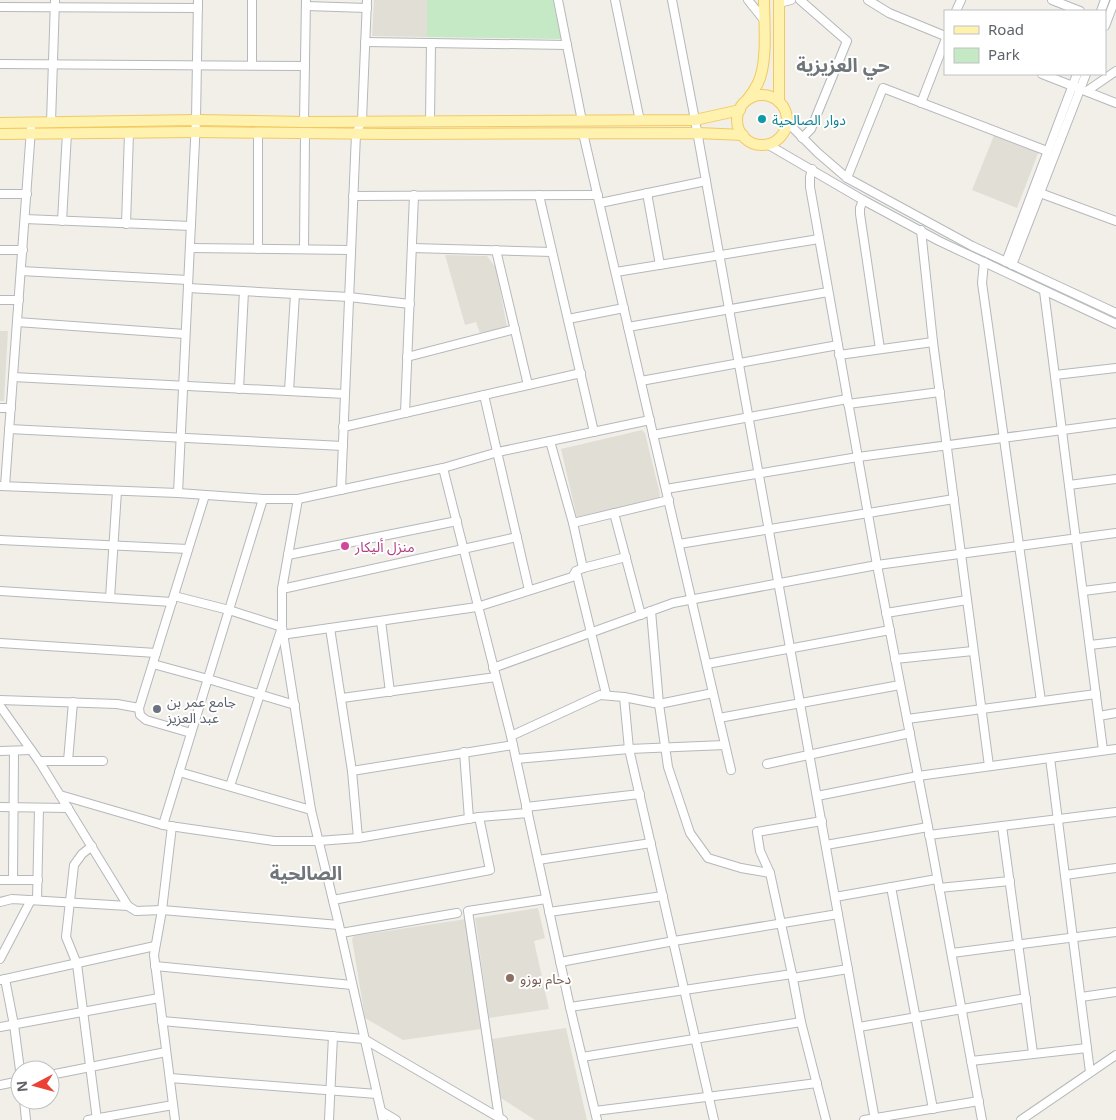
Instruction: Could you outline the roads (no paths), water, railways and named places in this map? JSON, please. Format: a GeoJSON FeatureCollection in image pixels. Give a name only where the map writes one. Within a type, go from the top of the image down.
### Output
{"type":"FeatureCollection","features":[{"type":"Feature","properties":{"kind":"main road"},"geometry":{"type":"LineString","coordinates":[[0,122],[695,120],[743,106],[760,95],[770,97],[779,102],[785,111],[787,122],[780,136],[767,144],[754,143],[743,135],[738,123],[743,106],[760,79],[764,49],[764,0]]}},
{"type":"Feature","properties":{"kind":"main road"},"geometry":{"type":"LineString","coordinates":[[779,2],[779,102]]}},
{"type":"Feature","properties":{"kind":"main road"},"geometry":{"type":"LineString","coordinates":[[0,134],[195,132],[305,134],[698,133],[743,135]]}},
{"type":"Feature","properties":{"kind":"street"},"geometry":{"type":"LineString","coordinates":[[252,0],[252,65]]}},
{"type":"Feature","properties":{"kind":"street"},"geometry":{"type":"LineString","coordinates":[[558,0],[582,121]]}},
{"type":"Feature","properties":{"kind":"street"},"geometry":{"type":"LineString","coordinates":[[616,0],[640,121]]}},
{"type":"Feature","properties":{"kind":"street"},"geometry":{"type":"LineString","coordinates":[[672,0],[698,133],[875,1119]]}},
{"type":"Feature","properties":{"kind":"street"},"geometry":{"type":"LineString","coordinates":[[748,0],[764,20]]}},
{"type":"Feature","properties":{"kind":"street"},"geometry":{"type":"LineString","coordinates":[[779,2],[791,0]]}},
{"type":"Feature","properties":{"kind":"street"},"geometry":{"type":"LineString","coordinates":[[800,0],[847,41],[811,129],[802,138]]}},
{"type":"Feature","properties":{"kind":"street"},"geometry":{"type":"LineString","coordinates":[[868,0],[888,13],[944,36]]}},
{"type":"Feature","properties":{"kind":"street"},"geometry":{"type":"LineString","coordinates":[[1052,0],[1077,10]]}},
{"type":"Feature","properties":{"kind":"street"},"geometry":{"type":"LineString","coordinates":[[1106,23],[1115,0]]}},
{"type":"Feature","properties":{"kind":"street"},"geometry":{"type":"LineString","coordinates":[[304,122],[306,3],[367,4],[362,120],[356,134],[341,490]]}},
{"type":"Feature","properties":{"kind":"street"},"geometry":{"type":"LineString","coordinates":[[51,122],[55,4]]}},
{"type":"Feature","properties":{"kind":"street"},"geometry":{"type":"LineString","coordinates":[[0,7],[55,4],[198,4],[196,120],[178,493]]}},
{"type":"Feature","properties":{"kind":"street"},"geometry":{"type":"LineString","coordinates":[[365,42],[568,45]]}},
{"type":"Feature","properties":{"kind":"street"},"geometry":{"type":"LineString","coordinates":[[430,121],[431,43]]}},
{"type":"Feature","properties":{"kind":"street"},"geometry":{"type":"LineString","coordinates":[[921,103],[944,44]]}},
{"type":"Feature","properties":{"kind":"street"},"geometry":{"type":"LineString","coordinates":[[0,64],[305,66]]}},
{"type":"Feature","properties":{"kind":"street"},"geometry":{"type":"LineString","coordinates":[[1084,90],[1116,71]]}},
{"type":"Feature","properties":{"kind":"street"},"geometry":{"type":"LineString","coordinates":[[1045,75],[1116,103]]}},
{"type":"Feature","properties":{"kind":"street"},"geometry":{"type":"LineString","coordinates":[[1009,263],[1047,151],[1077,75]]}},
{"type":"Feature","properties":{"kind":"street"},"geometry":{"type":"LineString","coordinates":[[1009,263],[1084,90],[1086,75]]}},
{"type":"Feature","properties":{"kind":"street"},"geometry":{"type":"LineString","coordinates":[[847,178],[883,88],[1047,151]]}},
{"type":"Feature","properties":{"kind":"street"},"geometry":{"type":"LineString","coordinates":[[32,122],[11,408],[2,486],[178,493],[263,499],[298,499],[443,468],[498,452],[650,420]]}},
{"type":"Feature","properties":{"kind":"street"},"geometry":{"type":"LineString","coordinates":[[787,122],[847,178],[972,246],[1116,312]]}},
{"type":"Feature","properties":{"kind":"street"},"geometry":{"type":"LineString","coordinates":[[62,221],[67,133]]}},
{"type":"Feature","properties":{"kind":"street"},"geometry":{"type":"LineString","coordinates":[[258,133],[258,249]]}},
{"type":"Feature","properties":{"kind":"street"},"geometry":{"type":"LineString","coordinates":[[583,133],[731,770]]}},
{"type":"Feature","properties":{"kind":"street"},"geometry":{"type":"LineString","coordinates":[[126,224],[129,134]]}},
{"type":"Feature","properties":{"kind":"street"},"geometry":{"type":"LineString","coordinates":[[304,250],[305,134]]}},
{"type":"Feature","properties":{"kind":"street"},"geometry":{"type":"LineString","coordinates":[[767,144],[864,200],[921,230],[1044,291],[1116,324]]}},
{"type":"Feature","properties":{"kind":"street"},"geometry":{"type":"LineString","coordinates":[[812,169],[810,187],[867,512],[940,888],[982,1120]]}},
{"type":"Feature","properties":{"kind":"street"},"geometry":{"type":"LineString","coordinates":[[600,203],[706,181]]}},
{"type":"Feature","properties":{"kind":"street"},"geometry":{"type":"LineString","coordinates":[[647,193],[660,265]]}},
{"type":"Feature","properties":{"kind":"street"},"geometry":{"type":"LineString","coordinates":[[1040,193],[1114,221],[1116,211]]}},
{"type":"Feature","properties":{"kind":"street"},"geometry":{"type":"LineString","coordinates":[[0,194],[27,194]]}},
{"type":"Feature","properties":{"kind":"street"},"geometry":{"type":"LineString","coordinates":[[405,413],[414,195]]}},
{"type":"Feature","properties":{"kind":"street"},"geometry":{"type":"LineString","coordinates":[[539,195],[594,432]]}},
{"type":"Feature","properties":{"kind":"street"},"geometry":{"type":"LineString","coordinates":[[353,196],[598,195]]}},
{"type":"Feature","properties":{"kind":"street"},"geometry":{"type":"LineString","coordinates":[[864,200],[860,208],[860,214],[880,349]]}},
{"type":"Feature","properties":{"kind":"street"},"geometry":{"type":"LineString","coordinates":[[25,219],[191,226]]}},
{"type":"Feature","properties":{"kind":"street"},"geometry":{"type":"LineString","coordinates":[[921,230],[933,342],[988,766]]}},
{"type":"Feature","properties":{"kind":"street"},"geometry":{"type":"LineString","coordinates":[[616,272],[820,239]]}},
{"type":"Feature","properties":{"kind":"street"},"geometry":{"type":"LineString","coordinates":[[190,248],[351,250]]}},
{"type":"Feature","properties":{"kind":"street"},"geometry":{"type":"LineString","coordinates":[[412,248],[552,252]]}},
{"type":"Feature","properties":{"kind":"street"},"geometry":{"type":"LineString","coordinates":[[0,250],[23,250]]}},
{"type":"Feature","properties":{"kind":"street"},"geometry":{"type":"LineString","coordinates":[[496,250],[528,385]]}},
{"type":"Feature","properties":{"kind":"street"},"geometry":{"type":"LineString","coordinates":[[984,262],[982,283],[1041,701]]}},
{"type":"Feature","properties":{"kind":"street"},"geometry":{"type":"LineString","coordinates":[[21,271],[188,284],[244,291],[349,297],[410,304]]}},
{"type":"Feature","properties":{"kind":"street"},"geometry":{"type":"LineString","coordinates":[[239,389],[244,291]]}},
{"type":"Feature","properties":{"kind":"street"},"geometry":{"type":"LineString","coordinates":[[1044,291],[1103,750]]}},
{"type":"Feature","properties":{"kind":"street"},"geometry":{"type":"LineString","coordinates":[[628,327],[828,292]]}},
{"type":"Feature","properties":{"kind":"street"},"geometry":{"type":"LineString","coordinates":[[289,391],[296,294]]}},
{"type":"Feature","properties":{"kind":"street"},"geometry":{"type":"LineString","coordinates":[[0,300],[19,300]]}},
{"type":"Feature","properties":{"kind":"street"},"geometry":{"type":"LineString","coordinates":[[568,319],[624,308]]}},
{"type":"Feature","properties":{"kind":"street"},"geometry":{"type":"LineString","coordinates":[[17,322],[185,334]]}},
{"type":"Feature","properties":{"kind":"street"},"geometry":{"type":"LineString","coordinates":[[407,357],[515,329]]}},
{"type":"Feature","properties":{"kind":"street"},"geometry":{"type":"LineString","coordinates":[[839,355],[933,342]]}},
{"type":"Feature","properties":{"kind":"street"},"geometry":{"type":"LineString","coordinates":[[641,381],[838,345]]}},
{"type":"Feature","properties":{"kind":"street"},"geometry":{"type":"LineString","coordinates":[[1054,375],[1116,368]]}},
{"type":"Feature","properties":{"kind":"street"},"geometry":{"type":"LineString","coordinates":[[344,427],[581,373]]}},
{"type":"Feature","properties":{"kind":"street"},"geometry":{"type":"LineString","coordinates":[[13,377],[345,394]]}},
{"type":"Feature","properties":{"kind":"street"},"geometry":{"type":"LineString","coordinates":[[653,434],[848,402],[940,392]]}},
{"type":"Feature","properties":{"kind":"street"},"geometry":{"type":"LineString","coordinates":[[484,395],[529,590]]}},
{"type":"Feature","properties":{"kind":"street"},"geometry":{"type":"LineString","coordinates":[[0,408],[11,408]]}},
{"type":"Feature","properties":{"kind":"street"},"geometry":{"type":"LineString","coordinates":[[666,489],[858,457],[1116,423]]}},
{"type":"Feature","properties":{"kind":"street"},"geometry":{"type":"LineString","coordinates":[[9,429],[343,446]]}},
{"type":"Feature","properties":{"kind":"street"},"geometry":{"type":"LineString","coordinates":[[550,441],[572,523],[591,634],[606,694]]}},
{"type":"Feature","properties":{"kind":"street"},"geometry":{"type":"LineString","coordinates":[[443,468],[511,736],[560,962],[598,1120]]}},
{"type":"Feature","properties":{"kind":"street"},"geometry":{"type":"LineString","coordinates":[[1069,485],[1116,479]]}},
{"type":"Feature","properties":{"kind":"street"},"geometry":{"type":"LineString","coordinates":[[110,598],[117,491]]}},
{"type":"Feature","properties":{"kind":"street"},"geometry":{"type":"LineString","coordinates":[[191,733],[146,720],[140,715],[139,708],[205,495]]}},
{"type":"Feature","properties":{"kind":"street"},"geometry":{"type":"LineString","coordinates":[[163,825],[263,499]]}},
{"type":"Feature","properties":{"kind":"street"},"geometry":{"type":"LineString","coordinates":[[298,499],[282,590],[281,632],[295,705],[311,810],[383,1120]]}},
{"type":"Feature","properties":{"kind":"street"},"geometry":{"type":"LineString","coordinates":[[679,544],[954,499]]}},
{"type":"Feature","properties":{"kind":"street"},"geometry":{"type":"LineString","coordinates":[[572,523],[669,500]]}},
{"type":"Feature","properties":{"kind":"street"},"geometry":{"type":"LineString","coordinates":[[614,513],[641,615]]}},
{"type":"Feature","properties":{"kind":"street"},"geometry":{"type":"LineString","coordinates":[[288,555],[457,521]]}},
{"type":"Feature","properties":{"kind":"street"},"geometry":{"type":"LineString","coordinates":[[493,668],[673,603],[877,565],[1116,533]]}},
{"type":"Feature","properties":{"kind":"street"},"geometry":{"type":"LineString","coordinates":[[282,590],[517,537]]}},
{"type":"Feature","properties":{"kind":"street"},"geometry":{"type":"LineString","coordinates":[[0,540],[188,549]]}},
{"type":"Feature","properties":{"kind":"street"},"geometry":{"type":"LineString","coordinates":[[0,591],[110,598],[173,599],[229,610],[281,632],[330,628],[477,607],[572,577],[579,570],[626,557]]}},
{"type":"Feature","properties":{"kind":"street"},"geometry":{"type":"LineString","coordinates":[[1083,591],[1116,587]]}},
{"type":"Feature","properties":{"kind":"street"},"geometry":{"type":"LineString","coordinates":[[886,613],[967,600]]}},
{"type":"Feature","properties":{"kind":"street"},"geometry":{"type":"LineString","coordinates":[[651,611],[659,704],[669,774],[690,833],[708,858],[741,868],[770,873]]}},
{"type":"Feature","properties":{"kind":"street"},"geometry":{"type":"LineString","coordinates":[[381,621],[390,692]]}},
{"type":"Feature","properties":{"kind":"street"},"geometry":{"type":"LineString","coordinates":[[330,628],[352,771],[358,838]]}},
{"type":"Feature","properties":{"kind":"street"},"geometry":{"type":"LineString","coordinates":[[707,664],[890,630]]}},
{"type":"Feature","properties":{"kind":"street"},"geometry":{"type":"LineString","coordinates":[[230,786],[281,632]]}},
{"type":"Feature","properties":{"kind":"street"},"geometry":{"type":"LineString","coordinates":[[0,642],[156,654]]}},
{"type":"Feature","properties":{"kind":"street"},"geometry":{"type":"LineString","coordinates":[[1090,645],[1116,642]]}},
{"type":"Feature","properties":{"kind":"street"},"geometry":{"type":"LineString","coordinates":[[895,659],[973,651]]}},
{"type":"Feature","properties":{"kind":"street"},"geometry":{"type":"LineString","coordinates":[[153,664],[295,705]]}},
{"type":"Feature","properties":{"kind":"street"},"geometry":{"type":"LineString","coordinates":[[342,698],[496,678]]}},
{"type":"Feature","properties":{"kind":"street"},"geometry":{"type":"LineString","coordinates":[[719,718],[900,685]]}},
{"type":"Feature","properties":{"kind":"street"},"geometry":{"type":"LineString","coordinates":[[511,736],[600,695],[624,696],[659,704],[714,693]]}},
{"type":"Feature","properties":{"kind":"street"},"geometry":{"type":"LineString","coordinates":[[907,720],[1096,694]]}},
{"type":"Feature","properties":{"kind":"street"},"geometry":{"type":"LineString","coordinates":[[624,696],[629,750],[714,1120]]}},
{"type":"Feature","properties":{"kind":"street"},"geometry":{"type":"LineString","coordinates":[[0,700],[117,704],[139,708]]}},
{"type":"Feature","properties":{"kind":"street"},"geometry":{"type":"LineString","coordinates":[[68,761],[73,702]]}},
{"type":"Feature","properties":{"kind":"street"},"geometry":{"type":"LineString","coordinates":[[0,706],[39,761],[128,906],[136,911],[162,910],[340,929],[457,913]]}},
{"type":"Feature","properties":{"kind":"street"},"geometry":{"type":"LineString","coordinates":[[1099,716],[1116,713]]}},
{"type":"Feature","properties":{"kind":"street"},"geometry":{"type":"LineString","coordinates":[[767,764],[910,733]]}},
{"type":"Feature","properties":{"kind":"street"},"geometry":{"type":"LineString","coordinates":[[352,771],[513,745]]}},
{"type":"Feature","properties":{"kind":"street"},"geometry":{"type":"LineString","coordinates":[[516,759],[726,745]]}},
{"type":"Feature","properties":{"kind":"street"},"geometry":{"type":"LineString","coordinates":[[817,796],[918,776],[1116,749]]}},
{"type":"Feature","properties":{"kind":"street"},"geometry":{"type":"LineString","coordinates":[[0,751],[31,750]]}},
{"type":"Feature","properties":{"kind":"street"},"geometry":{"type":"LineString","coordinates":[[13,880],[14,751]]}},
{"type":"Feature","properties":{"kind":"street"},"geometry":{"type":"LineString","coordinates":[[464,752],[469,819]]}},
{"type":"Feature","properties":{"kind":"street"},"geometry":{"type":"LineString","coordinates":[[1050,758],[1090,1072]]}},
{"type":"Feature","properties":{"kind":"street"},"geometry":{"type":"LineString","coordinates":[[39,761],[103,761]]}},
{"type":"Feature","properties":{"kind":"street"},"geometry":{"type":"LineString","coordinates":[[179,772],[311,810]]}},
{"type":"Feature","properties":{"kind":"street"},"geometry":{"type":"LineString","coordinates":[[60,795],[163,825],[274,841],[318,841],[358,838],[480,817],[640,794]]}},
{"type":"Feature","properties":{"kind":"street"},"geometry":{"type":"LineString","coordinates":[[0,807],[68,808]]}},
{"type":"Feature","properties":{"kind":"street"},"geometry":{"type":"LineString","coordinates":[[0,958],[34,900],[38,880],[39,808]]}},
{"type":"Feature","properties":{"kind":"street"},"geometry":{"type":"LineString","coordinates":[[826,845],[929,831],[1002,826],[1116,812]]}},
{"type":"Feature","properties":{"kind":"street"},"geometry":{"type":"LineString","coordinates":[[333,900],[490,870],[480,817]]}},
{"type":"Feature","properties":{"kind":"street"},"geometry":{"type":"LineString","coordinates":[[822,821],[757,832],[760,851],[770,873],[793,976],[801,1022],[826,1120]]}},
{"type":"Feature","properties":{"kind":"street"},"geometry":{"type":"LineString","coordinates":[[172,826],[162,910],[155,946],[155,966],[176,1120]]}},
{"type":"Feature","properties":{"kind":"street"},"geometry":{"type":"LineString","coordinates":[[1002,826],[1033,1053]]}},
{"type":"Feature","properties":{"kind":"street"},"geometry":{"type":"LineString","coordinates":[[538,860],[651,843]]}},
{"type":"Feature","properties":{"kind":"street"},"geometry":{"type":"LineString","coordinates":[[92,846],[82,854],[74,865],[66,937],[77,964],[97,1119]]}},
{"type":"Feature","properties":{"kind":"street"},"geometry":{"type":"LineString","coordinates":[[1065,875],[1116,868]]}},
{"type":"Feature","properties":{"kind":"street"},"geometry":{"type":"LineString","coordinates":[[835,897],[937,879]]}},
{"type":"Feature","properties":{"kind":"street"},"geometry":{"type":"LineString","coordinates":[[0,880],[38,880]]}},
{"type":"Feature","properties":{"kind":"street"},"geometry":{"type":"LineString","coordinates":[[940,888],[1010,882]]}},
{"type":"Feature","properties":{"kind":"street"},"geometry":{"type":"LineString","coordinates":[[892,887],[933,1108]]}},
{"type":"Feature","properties":{"kind":"street"},"geometry":{"type":"LineString","coordinates":[[550,912],[663,896]]}},
{"type":"Feature","properties":{"kind":"street"},"geometry":{"type":"LineString","coordinates":[[0,902],[12,899],[128,906]]}},
{"type":"Feature","properties":{"kind":"street"},"geometry":{"type":"LineString","coordinates":[[501,1119],[468,911],[546,899]]}},
{"type":"Feature","properties":{"kind":"street"},"geometry":{"type":"LineString","coordinates":[[560,962],[838,914]]}},
{"type":"Feature","properties":{"kind":"street"},"geometry":{"type":"LineString","coordinates":[[952,954],[1116,932]]}},
{"type":"Feature","properties":{"kind":"street"},"geometry":{"type":"LineString","coordinates":[[19,1060],[14,1025],[2,980],[155,946]]}},
{"type":"Feature","properties":{"kind":"street"},"geometry":{"type":"LineString","coordinates":[[155,966],[352,985]]}},
{"type":"Feature","properties":{"kind":"street"},"geometry":{"type":"LineString","coordinates":[[570,1006],[848,969]]}},
{"type":"Feature","properties":{"kind":"street"},"geometry":{"type":"LineString","coordinates":[[1081,997],[1116,992]]}},
{"type":"Feature","properties":{"kind":"street"},"geometry":{"type":"LineString","coordinates":[[0,1028],[159,998]]}},
{"type":"Feature","properties":{"kind":"street"},"geometry":{"type":"LineString","coordinates":[[859,1027],[1026,998]]}},
{"type":"Feature","properties":{"kind":"street"},"geometry":{"type":"LineString","coordinates":[[162,1021],[364,1039],[501,1119]]}},
{"type":"Feature","properties":{"kind":"street"},"geometry":{"type":"LineString","coordinates":[[582,1057],[801,1022]]}},
{"type":"Feature","properties":{"kind":"street"},"geometry":{"type":"LineString","coordinates":[[329,1120],[334,1036]]}},
{"type":"Feature","properties":{"kind":"street"},"geometry":{"type":"LineString","coordinates":[[971,1061],[1087,1048]]}},
{"type":"Feature","properties":{"kind":"street"},"geometry":{"type":"LineString","coordinates":[[60,1073],[166,1052]]}},
{"type":"Feature","properties":{"kind":"street"},"geometry":{"type":"LineString","coordinates":[[1021,1120],[1116,1055]]}},
{"type":"Feature","properties":{"kind":"street"},"geometry":{"type":"LineString","coordinates":[[170,1078],[377,1094]]}},
{"type":"Feature","properties":{"kind":"street"},"geometry":{"type":"LineString","coordinates":[[595,1111],[817,1083]]}},
{"type":"Feature","properties":{"kind":"street"},"geometry":{"type":"LineString","coordinates":[[864,1120],[979,1101]]}},
{"type":"Feature","properties":{"kind":"street"},"geometry":{"type":"LineString","coordinates":[[88,1120],[173,1105]]}},
{"type":"Feature","properties":{"kind":"street"},"geometry":{"type":"LineString","coordinates":[[381,1110],[396,1120]]}},
{"type":"Feature","properties":{"kind":"place","name":"دوار الصالحية"},"geometry":{"type":"Point","coordinates":[762,119]}},
{"type":"Feature","properties":{"kind":"place","name":"منزل أليكار"},"geometry":{"type":"Point","coordinates":[345,546]}},
{"type":"Feature","properties":{"kind":"place","name":"جامع عمر بن عبد العزيز"},"geometry":{"type":"Point","coordinates":[157,709]}},
{"type":"Feature","properties":{"kind":"place","name":"دحام بوزو"},"geometry":{"type":"Point","coordinates":[510,978]}},
{"type":"Feature","properties":{"kind":"district","name":"حي العزيزية"},"geometry":{"type":"Point","coordinates":[843,65]}},
{"type":"Feature","properties":{"kind":"district","name":"الصالحية"},"geometry":{"type":"Point","coordinates":[306,873]}}]}
